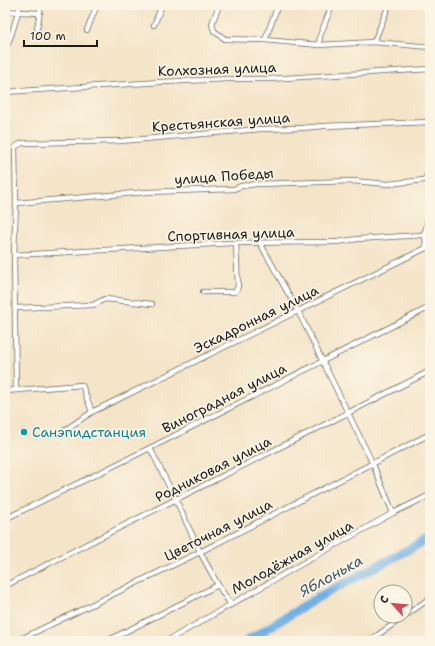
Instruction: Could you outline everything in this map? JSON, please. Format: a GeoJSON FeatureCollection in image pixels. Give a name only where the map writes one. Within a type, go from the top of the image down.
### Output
{"type":"FeatureCollection","features":[{"type":"Feature","properties":{"kind":"street"},"geometry":{"type":"LineString","coordinates":[[5,50],[12,33],[20,5]]}},
{"type":"Feature","properties":{"kind":"street"},"geometry":{"type":"LineString","coordinates":[[37,29],[41,5]]}},
{"type":"Feature","properties":{"kind":"street"},"geometry":{"type":"LineString","coordinates":[[86,30],[97,5]]}},
{"type":"Feature","properties":{"kind":"street"},"geometry":{"type":"LineString","coordinates":[[154,25],[162,5]]}},
{"type":"Feature","properties":{"kind":"street"},"geometry":{"type":"LineString","coordinates":[[219,5],[212,24],[214,31],[225,39],[265,40],[319,45],[374,42],[430,47]]}},
{"type":"Feature","properties":{"kind":"street"},"geometry":{"type":"LineString","coordinates":[[265,40],[278,5]]}},
{"type":"Feature","properties":{"kind":"street"},"geometry":{"type":"LineString","coordinates":[[319,45],[320,36],[332,5]]}},
{"type":"Feature","properties":{"kind":"street"},"geometry":{"type":"LineString","coordinates":[[374,42],[389,5]]}},
{"type":"Feature","properties":{"kind":"street"},"geometry":{"type":"LineString","coordinates":[[5,11],[39,14]]}},
{"type":"Feature","properties":{"kind":"street","name":"Колхозная улица"},"geometry":{"type":"LineString","coordinates":[[5,92],[161,82],[269,79],[430,69]]}},
{"type":"Feature","properties":{"kind":"street","name":"Крестьянская улица"},"geometry":{"type":"LineString","coordinates":[[16,203],[16,147],[22,143],[121,141],[261,129],[430,122]]}},
{"type":"Feature","properties":{"kind":"street","name":"улица Победы"},"geometry":{"type":"LineString","coordinates":[[16,203],[147,192],[234,189],[240,186],[257,184],[348,181],[388,184],[424,180],[430,171]]}},
{"type":"Feature","properties":{"kind":"street"},"geometry":{"type":"LineString","coordinates":[[16,203],[14,255],[16,390]]}},
{"type":"Feature","properties":{"kind":"street"},"geometry":{"type":"LineString","coordinates":[[428,248],[425,232],[430,210]]}},
{"type":"Feature","properties":{"kind":"street","name":"Спортивная улица"},"geometry":{"type":"LineString","coordinates":[[14,255],[236,243],[337,242],[358,239],[422,235],[425,232]]}},
{"type":"Feature","properties":{"kind":"street"},"geometry":{"type":"LineString","coordinates":[[204,292],[235,292],[238,288],[236,243]]}},
{"type":"Feature","properties":{"kind":"street"},"geometry":{"type":"LineString","coordinates":[[260,243],[298,311],[373,464],[393,513]]}},
{"type":"Feature","properties":{"kind":"street","name":"Эскадронная улица"},"geometry":{"type":"LineString","coordinates":[[65,430],[92,412],[428,248]]}},
{"type":"Feature","properties":{"kind":"street"},"geometry":{"type":"LineString","coordinates":[[15,308],[93,305],[105,299],[152,304]]}},
{"type":"Feature","properties":{"kind":"street","name":"Виноградная улица"},"geometry":{"type":"LineString","coordinates":[[5,519],[430,307]]}},
{"type":"Feature","properties":{"kind":"street","name":"Родниковая улица"},"geometry":{"type":"LineString","coordinates":[[5,586],[80,547],[348,414],[430,371]]}},
{"type":"Feature","properties":{"kind":"street"},"geometry":{"type":"LineString","coordinates":[[5,390],[82,385],[92,412]]}},
{"type":"Feature","properties":{"kind":"street","name":"Цветочная улица"},"geometry":{"type":"LineString","coordinates":[[14,641],[200,552],[430,434]]}},
{"type":"Feature","properties":{"kind":"street"},"geometry":{"type":"LineString","coordinates":[[150,448],[200,552],[231,605]]}},
{"type":"Feature","properties":{"kind":"street","name":"Молодёжная улица"},"geometry":{"type":"LineString","coordinates":[[167,641],[393,513],[430,495]]}},
{"type":"Feature","properties":{"kind":"street"},"geometry":{"type":"LineString","coordinates":[[107,641],[218,585]]}},
{"type":"Feature","properties":{"kind":"street"},"geometry":{"type":"LineString","coordinates":[[413,610],[430,598]]}},
{"type":"Feature","properties":{"kind":"street"},"geometry":{"type":"LineString","coordinates":[[369,641],[393,624]]}},
{"type":"Feature","properties":{"kind":"waterway","name":"Яблонька"},"geometry":{"type":"LineString","coordinates":[[247,641],[319,597],[430,538]]}},
{"type":"Feature","properties":{"kind":"place","name":"Санэпидстанция"},"geometry":{"type":"Point","coordinates":[24,432]}}]}
